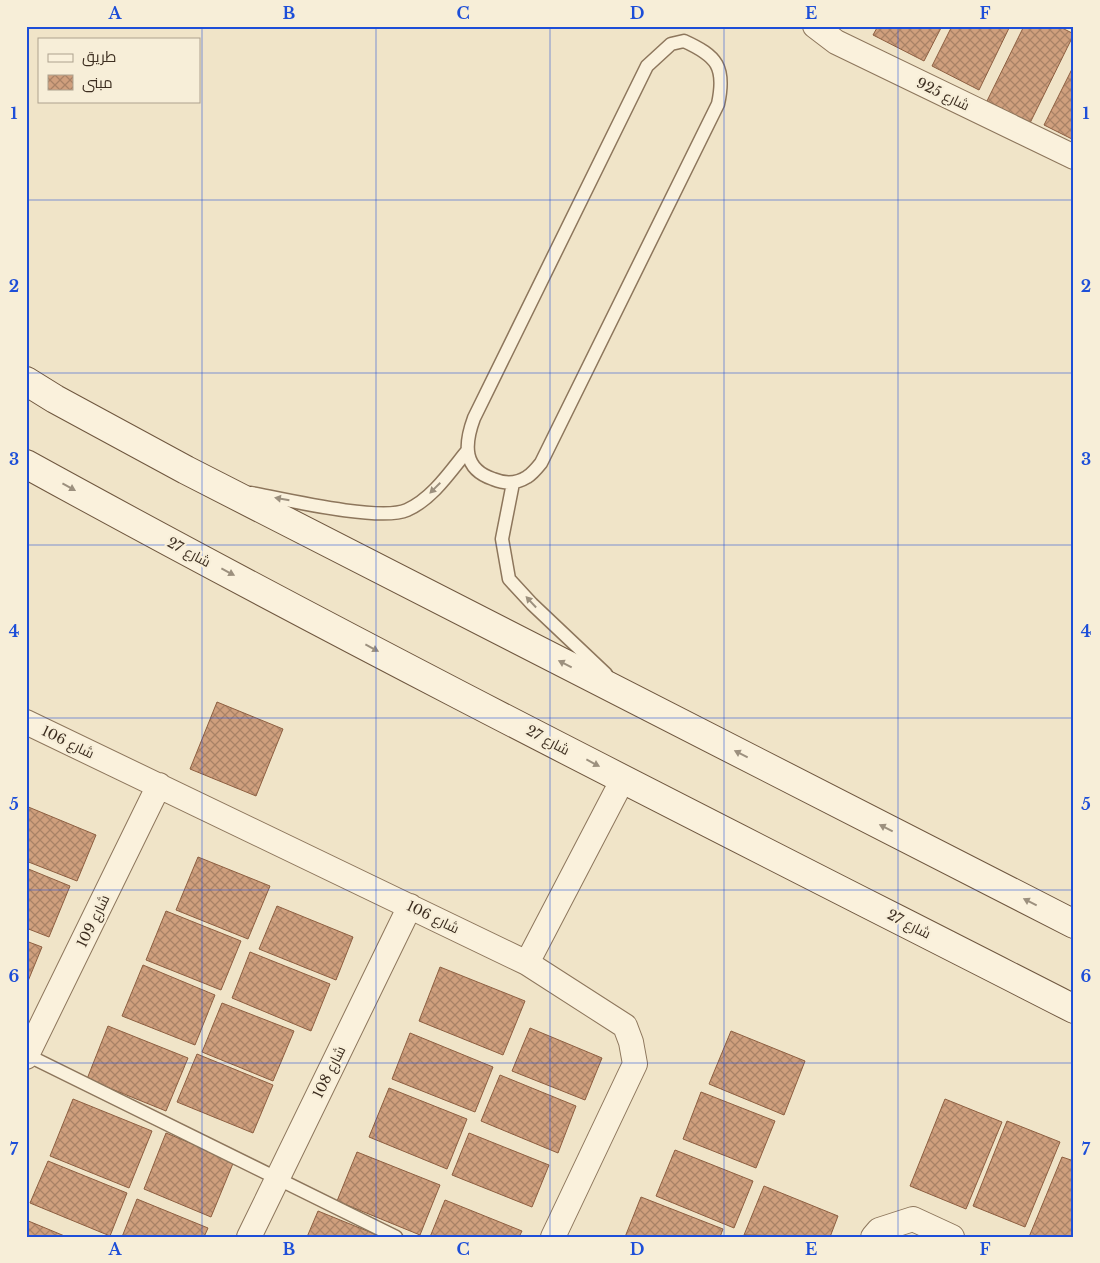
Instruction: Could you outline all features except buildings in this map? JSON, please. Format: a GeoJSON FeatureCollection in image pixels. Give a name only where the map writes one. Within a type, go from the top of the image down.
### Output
{"type":"FeatureCollection","features":[{"type":"Feature","properties":{"kind":"main road"},"geometry":{"type":"LineString","coordinates":[[26,381],[55,399],[222,488],[1074,924]]}},
{"type":"Feature","properties":{"kind":"main road","name":"شارع 27"},"geometry":{"type":"LineString","coordinates":[[26,464],[154,534],[623,779],[1074,1009]]}},
{"type":"Feature","properties":{"kind":"street","name":"شارع 925"},"geometry":{"type":"LineString","coordinates":[[815,26],[836,42],[1074,157]]}},
{"type":"Feature","properties":{"kind":"street","name":"شارع 106"},"geometry":{"type":"LineString","coordinates":[[26,722],[528,962],[625,1026],[631,1042],[635,1064],[553,1237]]}},
{"type":"Feature","properties":{"kind":"street"},"geometry":{"type":"LineString","coordinates":[[528,962],[623,779]]}},
{"type":"Feature","properties":{"kind":"street","name":"شارع 109"},"geometry":{"type":"LineString","coordinates":[[27,1056],[159,786]]}},
{"type":"Feature","properties":{"kind":"street","name":"شارع 108"},"geometry":{"type":"LineString","coordinates":[[249,1237],[410,906]]}},
{"type":"Feature","properties":{"kind":"street"},"geometry":{"type":"LineString","coordinates":[[873,1237],[879,1230],[913,1219],[952,1237]]}},
{"type":"Feature","properties":{"kind":"lane"},"geometry":{"type":"LineString","coordinates":[[684,41],[710,54],[718,67],[722,85],[718,104],[541,463],[528,477],[513,483],[492,479],[474,469],[467,451],[467,440],[474,418],[647,66],[670,44],[684,41]]}},
{"type":"Feature","properties":{"kind":"lane"},"geometry":{"type":"LineString","coordinates":[[222,488],[350,511],[388,513],[405,511],[436,488],[467,451]]}},
{"type":"Feature","properties":{"kind":"lane"},"geometry":{"type":"LineString","coordinates":[[513,483],[502,539],[509,578],[532,604],[629,697]]}},
{"type":"Feature","properties":{"kind":"lane"},"geometry":{"type":"LineString","coordinates":[[27,1056],[396,1237]]}}]}
